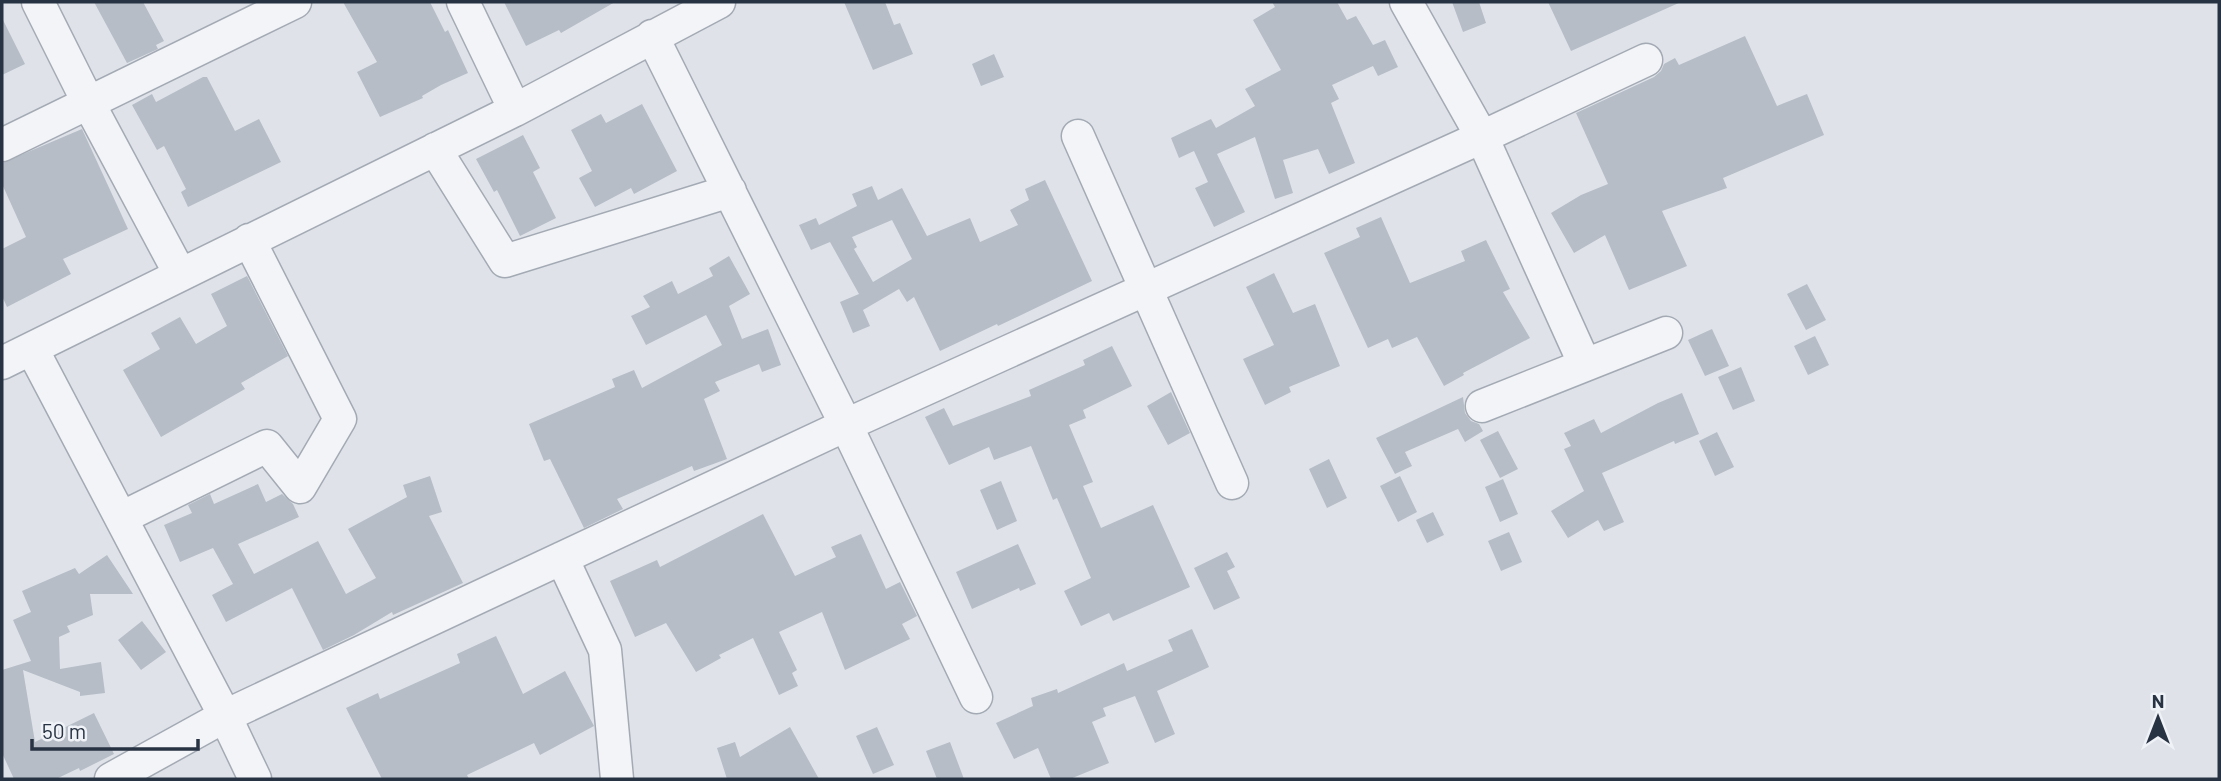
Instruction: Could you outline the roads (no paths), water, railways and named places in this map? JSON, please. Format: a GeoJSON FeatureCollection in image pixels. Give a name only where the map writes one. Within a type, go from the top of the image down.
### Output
{"type":"FeatureCollection","features":[{"type":"Feature","properties":{"kind":"street"},"geometry":{"type":"LineString","coordinates":[[38,2],[180,274]]}},
{"type":"Feature","properties":{"kind":"street"},"geometry":{"type":"LineString","coordinates":[[2,145],[295,2]]}},
{"type":"Feature","properties":{"kind":"street"},"geometry":{"type":"LineString","coordinates":[[463,2],[515,110]]}},
{"type":"Feature","properties":{"kind":"street"},"geometry":{"type":"LineString","coordinates":[[2,363],[515,110],[719,2]]}},
{"type":"Feature","properties":{"kind":"street"},"geometry":{"type":"LineString","coordinates":[[1406,2],[1482,137],[1585,365]]}},
{"type":"Feature","properties":{"kind":"street"},"geometry":{"type":"LineString","coordinates":[[652,36],[846,425],[976,697]]}},
{"type":"Feature","properties":{"kind":"street"},"geometry":{"type":"LineString","coordinates":[[111,779],[225,716],[562,558],[846,425],[1646,60]]}},
{"type":"Feature","properties":{"kind":"street"},"geometry":{"type":"LineString","coordinates":[[1078,136],[1232,483]]}},
{"type":"Feature","properties":{"kind":"street"},"geometry":{"type":"LineString","coordinates":[[435,149],[505,261],[730,191]]}},
{"type":"Feature","properties":{"kind":"street"},"geometry":{"type":"LineString","coordinates":[[121,518],[267,446],[300,487],[340,419],[249,240]]}},
{"type":"Feature","properties":{"kind":"street"},"geometry":{"type":"LineString","coordinates":[[1482,406],[1666,332]]}},
{"type":"Feature","properties":{"kind":"street"},"geometry":{"type":"LineString","coordinates":[[32,349],[225,716],[255,779]]}},
{"type":"Feature","properties":{"kind":"street"},"geometry":{"type":"LineString","coordinates":[[562,558],[605,650],[617,779]]}}]}
